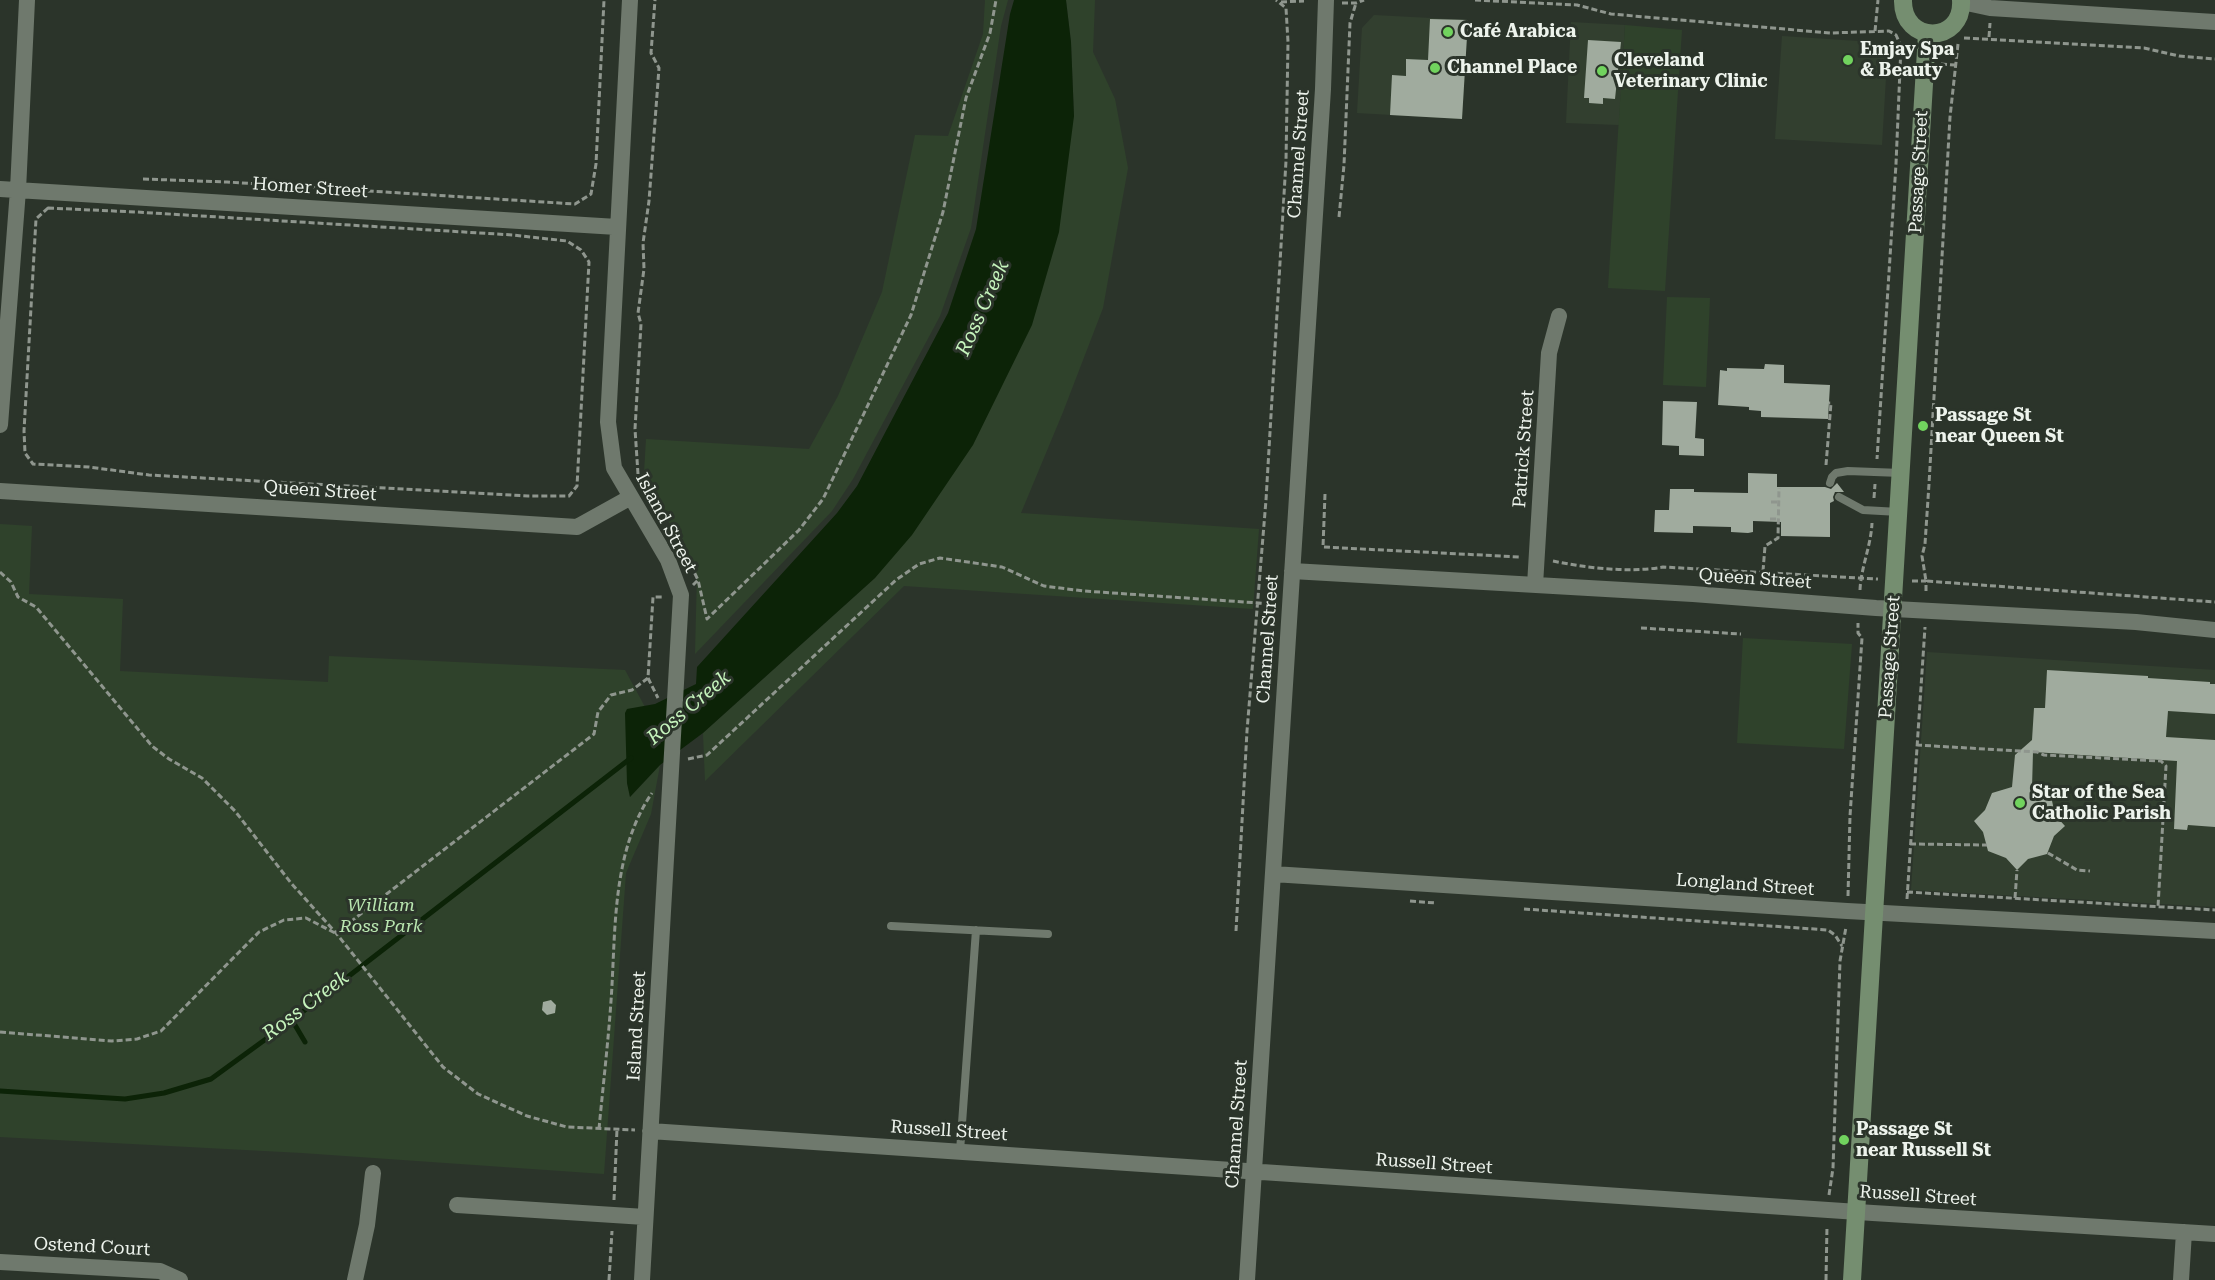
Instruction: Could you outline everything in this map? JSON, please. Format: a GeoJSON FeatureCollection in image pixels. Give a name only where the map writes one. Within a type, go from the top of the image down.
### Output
{"type":"FeatureCollection","features":[{"type":"Feature","properties":{"kind":"street"},"geometry":{"type":"LineString","coordinates":[[0,425],[18,190],[27,0]]}},
{"type":"Feature","properties":{"kind":"street","name":"Island Street"},"geometry":{"type":"LineString","coordinates":[[630,0],[608,422],[614,468],[668,560],[681,596],[642,1280]]}},
{"type":"Feature","properties":{"kind":"street"},"geometry":{"type":"LineString","coordinates":[[1890,0],[1903,0],[1903,10],[1911,26],[1927,34],[1936,34],[1952,26],[1961,11],[1961,1],[1990,8],[2215,22]]}},
{"type":"Feature","properties":{"kind":"street","name":"Channel Street"},"geometry":{"type":"LineString","coordinates":[[1247,1280],[1323,100],[1326,2]]}},
{"type":"Feature","properties":{"kind":"street","name":"Passage Street"},"geometry":{"type":"LineString","coordinates":[[1852,1280],[1927,34]]}},
{"type":"Feature","properties":{"kind":"street","name":"Homer Street"},"geometry":{"type":"LineString","coordinates":[[0,189],[617,227]]}},
{"type":"Feature","properties":{"kind":"street","name":"Patrick Street"},"geometry":{"type":"LineString","coordinates":[[1535,585],[1550,353],[1559,316]]}},
{"type":"Feature","properties":{"kind":"street","name":"Queen Street"},"geometry":{"type":"LineString","coordinates":[[0,490],[577,527],[631,497]]}},
{"type":"Feature","properties":{"kind":"street","name":"Queen Street"},"geometry":{"type":"LineString","coordinates":[[1292,571],[2136,622],[2215,630]]}},
{"type":"Feature","properties":{"kind":"street","name":"Longland Street"},"geometry":{"type":"LineString","coordinates":[[1273,874],[2215,932]]}},
{"type":"Feature","properties":{"kind":"street","name":"Russell Street"},"geometry":{"type":"LineString","coordinates":[[650,1131],[2215,1234]]}},
{"type":"Feature","properties":{"kind":"street"},"geometry":{"type":"LineString","coordinates":[[355,1280],[367,1225],[373,1173]]}},
{"type":"Feature","properties":{"kind":"street"},"geometry":{"type":"LineString","coordinates":[[457,1205],[645,1217]]}},
{"type":"Feature","properties":{"kind":"street"},"geometry":{"type":"LineString","coordinates":[[2181,1280],[2184,1232]]}},
{"type":"Feature","properties":{"kind":"street","name":"Ostend Court"},"geometry":{"type":"LineString","coordinates":[[0,1262],[160,1271],[180,1280]]}},
{"type":"Feature","properties":{"kind":"lane"},"geometry":{"type":"LineString","coordinates":[[1831,481],[1841,471],[1901,473]]}},
{"type":"Feature","properties":{"kind":"lane"},"geometry":{"type":"LineString","coordinates":[[1839,497],[1854,507],[1873,511],[1899,512]]}},
{"type":"Feature","properties":{"kind":"lane"},"geometry":{"type":"LineString","coordinates":[[891,926],[1048,934]]}},
{"type":"Feature","properties":{"kind":"lane"},"geometry":{"type":"LineString","coordinates":[[960,1151],[976,930]]}},
{"type":"Feature","properties":{"kind":"path"},"geometry":{"type":"LineString","coordinates":[[134,179],[226,182],[575,204],[591,194],[596,164],[604,0]]}},
{"type":"Feature","properties":{"kind":"path"},"geometry":{"type":"LineString","coordinates":[[638,477],[635,429],[641,324],[638,313],[644,269],[643,243],[649,201],[659,68],[651,53],[655,0]]}},
{"type":"Feature","properties":{"kind":"path"},"geometry":{"type":"LineString","coordinates":[[685,554],[698,580],[707,619],[799,530],[822,499],[911,315],[943,212],[966,98],[990,33],[996,0]]}},
{"type":"Feature","properties":{"kind":"path"},"geometry":{"type":"LineString","coordinates":[[1326,2],[1356,3],[1364,0]]}},
{"type":"Feature","properties":{"kind":"path"},"geometry":{"type":"LineString","coordinates":[[1475,0],[1576,5],[1611,14],[1830,33],[1889,31],[1896,35],[1901,46],[1896,164],[1872,535],[1860,578],[1858,633],[1862,638],[1850,816],[1846,929],[1842,946],[1833,1168],[1827,1210],[1826,1280]]}},
{"type":"Feature","properties":{"kind":"path"},"geometry":{"type":"LineString","coordinates":[[1875,31],[1878,0]]}},
{"type":"Feature","properties":{"kind":"path"},"geometry":{"type":"LineString","coordinates":[[1278,1],[1304,1]]}},
{"type":"Feature","properties":{"kind":"path"},"geometry":{"type":"LineString","coordinates":[[1236,931],[1247,731],[1258,603],[1286,161],[1288,42],[1286,8],[1278,1]]}},
{"type":"Feature","properties":{"kind":"path"},"geometry":{"type":"LineString","coordinates":[[1339,217],[1344,165],[1350,23],[1356,3]]}},
{"type":"Feature","properties":{"kind":"path"},"geometry":{"type":"LineString","coordinates":[[1906,913],[1925,610],[1926,581],[1922,556],[1929,484],[1950,117],[1958,43],[1968,37],[2144,48],[2180,56],[2215,59]]}},
{"type":"Feature","properties":{"kind":"path"},"geometry":{"type":"LineString","coordinates":[[48,208],[501,234],[567,241],[581,250],[589,262],[577,486],[569,496],[528,496],[149,475],[89,467],[33,464],[25,453],[34,237],[36,219],[48,208]]}},
{"type":"Feature","properties":{"kind":"path"},"geometry":{"type":"LineString","coordinates":[[1829,402],[1831,402],[1825,477],[1831,481]]}},
{"type":"Feature","properties":{"kind":"path"},"geometry":{"type":"LineString","coordinates":[[1763,572],[1765,546],[1778,538],[1779,488]]}},
{"type":"Feature","properties":{"kind":"path"},"geometry":{"type":"LineString","coordinates":[[1325,494],[1323,547],[1537,558],[1583,566],[1646,570],[1663,567],[1926,581],[2215,602]]}},
{"type":"Feature","properties":{"kind":"path"},"geometry":{"type":"LineString","coordinates":[[1771,502],[1779,502]]}},
{"type":"Feature","properties":{"kind":"path"},"geometry":{"type":"LineString","coordinates":[[1770,519],[1779,519]]}},
{"type":"Feature","properties":{"kind":"path"},"geometry":{"type":"LineString","coordinates":[[672,762],[707,755],[896,580],[919,564],[940,558],[1002,567],[1044,586],[1084,591],[1290,605]]}},
{"type":"Feature","properties":{"kind":"path"},"geometry":{"type":"LineString","coordinates":[[0,572],[11,582],[18,597],[36,607],[152,746],[202,778],[235,811],[291,883],[336,933],[443,1067],[478,1094],[527,1116],[567,1127],[650,1131]]}},
{"type":"Feature","properties":{"kind":"path"},"geometry":{"type":"LineString","coordinates":[[660,702],[648,678],[652,597],[681,596],[698,580]]}},
{"type":"Feature","properties":{"kind":"path"},"geometry":{"type":"LineString","coordinates":[[1641,628],[1741,634]]}},
{"type":"Feature","properties":{"kind":"path"},"geometry":{"type":"LineString","coordinates":[[336,933],[594,734],[598,712],[611,695],[632,690],[648,678]]}},
{"type":"Feature","properties":{"kind":"path"},"geometry":{"type":"LineString","coordinates":[[1916,745],[2161,761],[2166,766],[2158,907]]}},
{"type":"Feature","properties":{"kind":"path"},"geometry":{"type":"LineString","coordinates":[[599,1129],[611,1003],[618,883],[632,834],[642,809],[656,787]]}},
{"type":"Feature","properties":{"kind":"path"},"geometry":{"type":"LineString","coordinates":[[1910,844],[1987,845]]}},
{"type":"Feature","properties":{"kind":"path"},"geometry":{"type":"LineString","coordinates":[[2048,853],[2077,870],[2091,872]]}},
{"type":"Feature","properties":{"kind":"path"},"geometry":{"type":"LineString","coordinates":[[2015,898],[2017,870]]}},
{"type":"Feature","properties":{"kind":"path"},"geometry":{"type":"LineString","coordinates":[[1907,892],[2215,910]]}},
{"type":"Feature","properties":{"kind":"path"},"geometry":{"type":"LineString","coordinates":[[1404,900],[1437,903]]}},
{"type":"Feature","properties":{"kind":"path"},"geometry":{"type":"LineString","coordinates":[[1517,908],[1828,930],[1835,935],[1842,946]]}},
{"type":"Feature","properties":{"kind":"path"},"geometry":{"type":"LineString","coordinates":[[0,1032],[112,1041],[137,1040],[161,1031],[259,932],[284,920],[306,918],[336,933]]}},
{"type":"Feature","properties":{"kind":"shaded area"},"geometry":{"type":"Polygon","coordinates":[[[1374,15],[1468,20],[1462,119],[1357,113],[1362,28],[1374,15]]]}},
{"type":"Feature","properties":{"kind":"shaded area"},"geometry":{"type":"Polygon","coordinates":[[[1571,22],[1625,25],[1619,125],[1566,123],[1571,22]]]}},
{"type":"Feature","properties":{"kind":"shaded area"},"geometry":{"type":"Polygon","coordinates":[[[1782,36],[1888,43],[1882,145],[1775,139],[1782,36]]]}},
{"type":"Feature","properties":{"kind":"shaded area"},"geometry":{"type":"Polygon","coordinates":[[[1927,652],[2215,670],[2215,907],[1911,890],[1927,652]]]}},
{"type":"Feature","properties":{"kind":"green space"},"geometry":{"type":"Polygon","coordinates":[[[985,0],[1008,0],[1001,26],[971,228],[940,316],[853,479],[832,511],[695,654],[697,574],[683,540],[643,490],[646,439],[809,449],[838,396],[882,292],[915,135],[948,136],[983,34],[985,0]]]}},
{"type":"Feature","properties":{"kind":"green space"},"geometry":{"type":"Polygon","coordinates":[[[1066,0],[1095,0],[1093,52],[1115,99],[1128,168],[1103,308],[1021,513],[1259,529],[1253,609],[904,586],[705,781],[703,733],[875,578],[1074,116],[1071,42],[1066,0]]]}},
{"type":"Feature","properties":{"kind":"green space"},"geometry":{"type":"Polygon","coordinates":[[[1625,25],[1682,30],[1665,291],[1608,288],[1625,25]]]}},
{"type":"Feature","properties":{"kind":"green space"},"geometry":{"type":"Polygon","coordinates":[[[1667,297],[1710,298],[1706,387],[1663,385],[1667,297]]]}},
{"type":"Feature","properties":{"kind":"green space","name":"William Ross Park"},"geometry":{"type":"Polygon","coordinates":[[[0,524],[32,526],[29,594],[123,599],[120,671],[328,682],[329,656],[625,670],[645,707],[627,709],[627,783],[630,797],[660,765],[651,814],[626,873],[604,1174],[302,1153],[0,1137],[0,524]]]}},
{"type":"Feature","properties":{"kind":"green space"},"geometry":{"type":"Polygon","coordinates":[[[1743,638],[1852,644],[1844,749],[1737,743],[1743,638]]]}},
{"type":"Feature","properties":{"kind":"water"},"geometry":{"type":"Polygon","coordinates":[[[1014,0],[1066,0],[1071,42],[1074,116],[1059,232],[1032,325],[973,445],[912,535],[875,578],[703,733],[660,765],[630,797],[627,783],[625,713],[627,709],[655,704],[696,684],[697,667],[837,513],[857,486],[948,313],[976,229],[1014,0]]]}},
{"type":"Feature","properties":{"kind":"building","name":"Channel Place"},"geometry":{"type":"Polygon","coordinates":[[[1430,19],[1468,20],[1462,119],[1390,115],[1392,75],[1406,76],[1406,59],[1428,60],[1430,19]]]}},
{"type":"Feature","properties":{"kind":"building","name":"Cleveland Veterinary Clinic"},"geometry":{"type":"Polygon","coordinates":[[[1588,40],[1621,42],[1615,99],[1603,98],[1603,104],[1589,103],[1589,98],[1584,98],[1588,40]]]}},
{"type":"Feature","properties":{"kind":"building"},"geometry":{"type":"Polygon","coordinates":[[[1765,364],[1784,365],[1784,383],[1830,385],[1828,419],[1761,417],[1761,411],[1749,410],[1749,407],[1718,405],[1720,370],[1727,371],[1727,368],[1764,369],[1765,364]]]}},
{"type":"Feature","properties":{"kind":"building"},"geometry":{"type":"Polygon","coordinates":[[[1663,401],[1697,402],[1695,438],[1704,439],[1704,456],[1679,455],[1679,446],[1662,445],[1663,401]]]}},
{"type":"Feature","properties":{"kind":"building"},"geometry":{"type":"Polygon","coordinates":[[[1748,473],[1777,474],[1777,487],[1831,489],[1837,483],[1844,492],[1835,492],[1834,501],[1830,503],[1830,537],[1781,536],[1781,522],[1753,521],[1753,532],[1748,533],[1731,532],[1731,527],[1693,526],[1693,533],[1654,532],[1655,510],[1669,510],[1670,489],[1748,493],[1748,473]]]}},
{"type":"Feature","properties":{"kind":"building"},"geometry":{"type":"Polygon","coordinates":[[[2047,670],[2148,676],[2148,678],[2215,684],[2215,714],[2168,711],[2166,737],[2215,740],[2215,827],[2188,825],[2187,830],[2174,829],[2177,761],[2033,752],[2032,788],[2051,796],[2055,815],[2065,826],[2054,836],[2047,854],[2028,859],[2017,870],[2006,858],[1988,851],[1983,832],[1974,821],[1985,810],[1992,793],[2012,787],[2015,755],[2032,740],[2034,708],[2045,708],[2047,670]]]}},
{"type":"Feature","properties":{"kind":"building"},"geometry":{"type":"Polygon","coordinates":[[[551,1000],[556,1005],[555,1013],[547,1015],[542,1010],[543,1002],[551,1000]]]}},
{"type":"Feature","properties":{"kind":"waterway","name":"Ross Creek"},"geometry":{"type":"LineString","coordinates":[[0,1091],[125,1099],[164,1093],[211,1079],[292,1020],[631,758]]}},
{"type":"Feature","properties":{"kind":"waterway"},"geometry":{"type":"LineString","coordinates":[[292,1020],[305,1042]]}},
{"type":"Feature","properties":{"kind":"place","name":"Café Arabica"},"geometry":{"type":"Point","coordinates":[1448,32]}},
{"type":"Feature","properties":{"kind":"place","name":"Emjay Spa & Beauty"},"geometry":{"type":"Point","coordinates":[1848,60]}},
{"type":"Feature","properties":{"kind":"place","name":"Channel Place"},"geometry":{"type":"Point","coordinates":[1435,68]}},
{"type":"Feature","properties":{"kind":"place","name":"Cleveland Veterinary Clinic"},"geometry":{"type":"Point","coordinates":[1602,71]}},
{"type":"Feature","properties":{"kind":"place","name":"Passage St near Queen St"},"geometry":{"type":"Point","coordinates":[1923,426]}},
{"type":"Feature","properties":{"kind":"place","name":"Star of the Sea Catholic Parish"},"geometry":{"type":"Point","coordinates":[2020,803]}},
{"type":"Feature","properties":{"kind":"place","name":"Passage St near Russell St"},"geometry":{"type":"Point","coordinates":[1844,1140]}}]}
